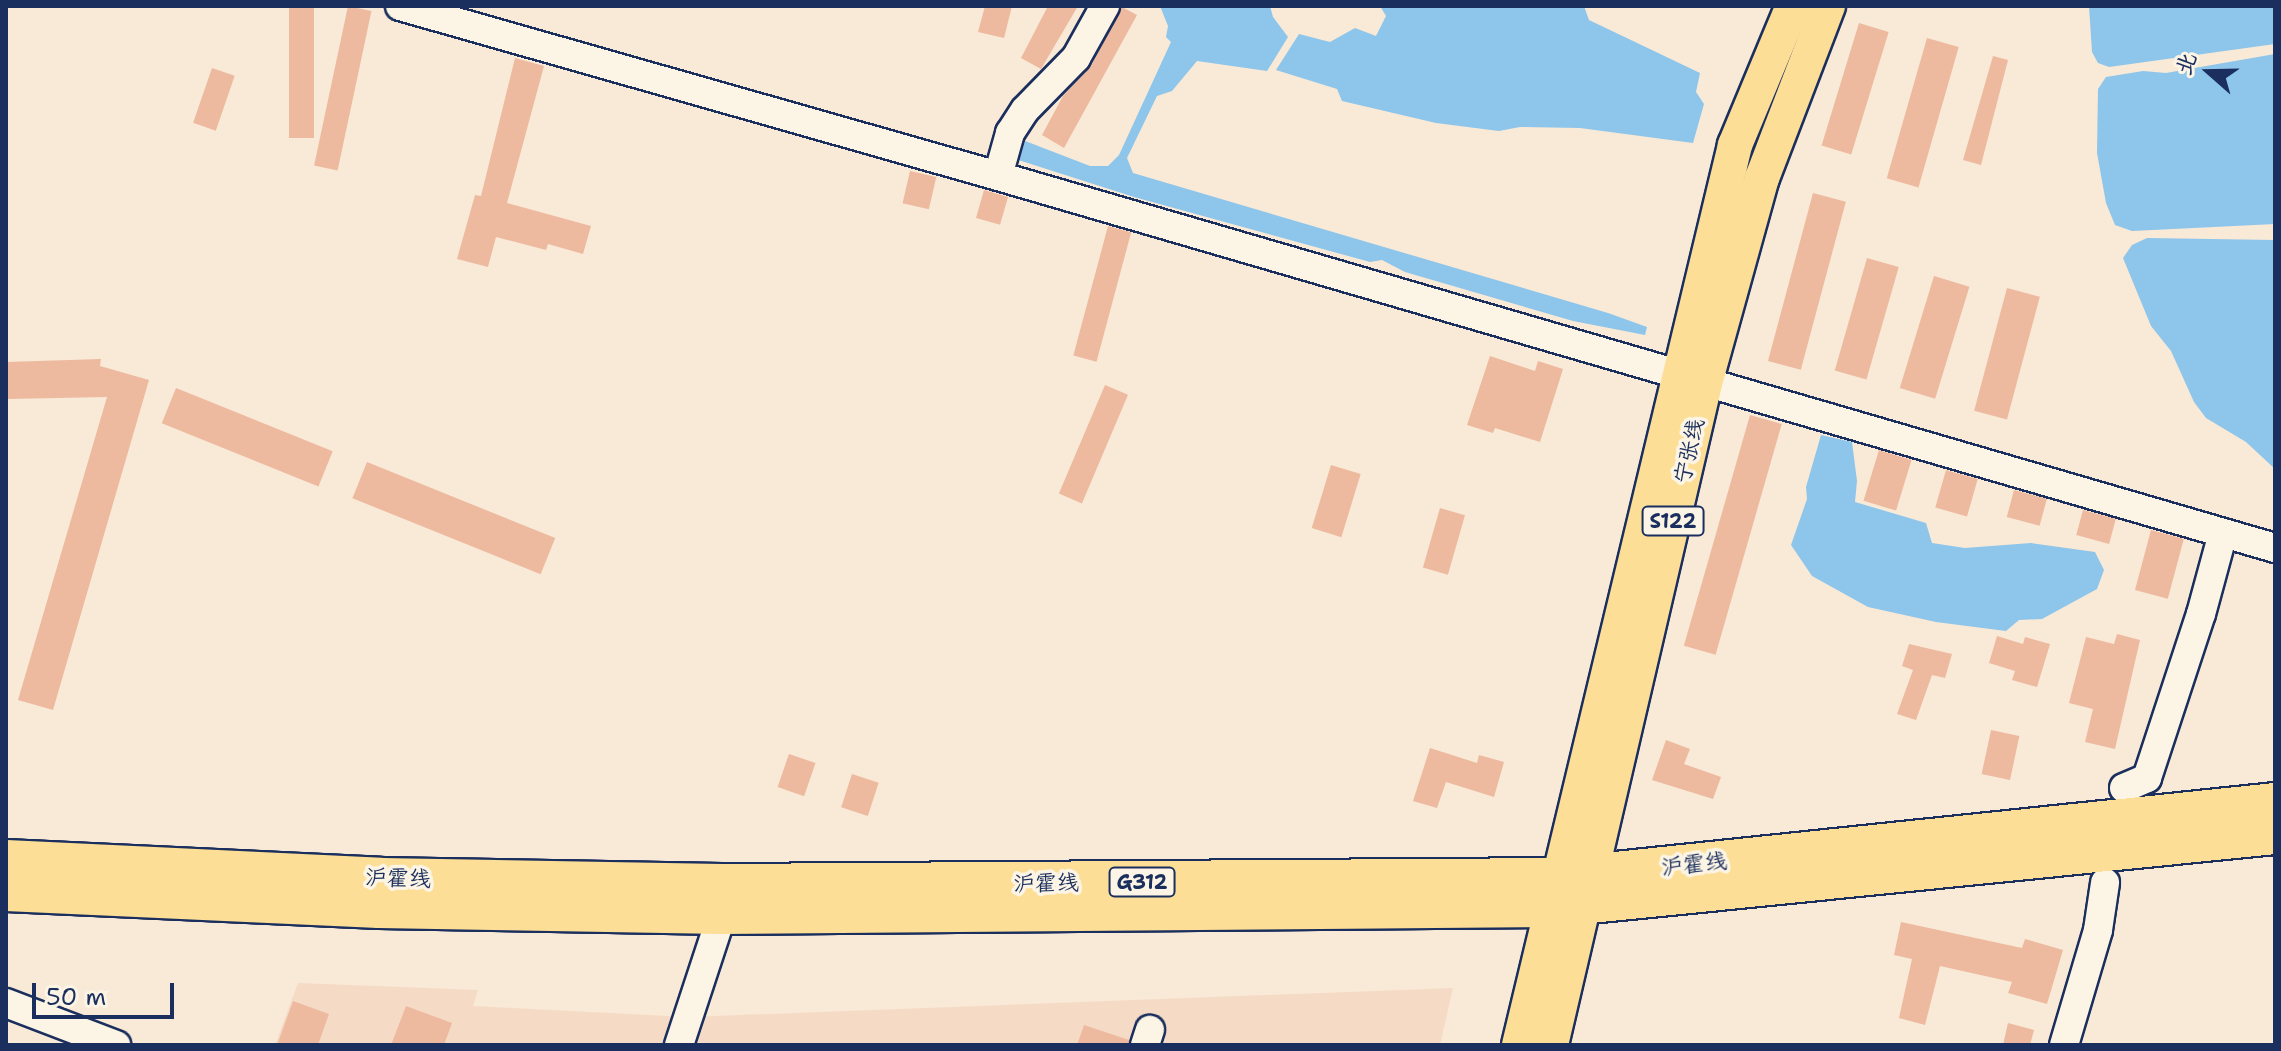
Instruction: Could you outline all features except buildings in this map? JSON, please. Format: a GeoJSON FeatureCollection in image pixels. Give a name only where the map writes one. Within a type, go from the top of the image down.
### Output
{"type":"FeatureCollection","features":[{"type":"Feature","properties":{"kind":"highway","name":"沪霍线"},"geometry":{"type":"LineString","coordinates":[[1571,891],[2275,803]]}},
{"type":"Feature","properties":{"kind":"highway","name":"沪霍线"},"geometry":{"type":"LineString","coordinates":[[6,891],[379,908],[722,899],[1571,891],[2275,834]]}},
{"type":"Feature","properties":{"kind":"highway","name":"沪霍线"},"geometry":{"type":"LineString","coordinates":[[6,860],[381,878],[722,899]]}},
{"type":"Feature","properties":{"kind":"main road","name":"宁张线"},"geometry":{"type":"LineString","coordinates":[[1519,1045],[1571,891],[1692,379],[1735,145],[1793,6]]}},
{"type":"Feature","properties":{"kind":"main road","name":"宁张线"},"geometry":{"type":"LineString","coordinates":[[1692,379],[1762,178],[1828,6]]}},
{"type":"Feature","properties":{"kind":"main road","name":"宁张线"},"geometry":{"type":"LineString","coordinates":[[1551,1045],[1571,891]]}},
{"type":"Feature","properties":{"kind":"street"},"geometry":{"type":"LineString","coordinates":[[400,6],[998,176],[2275,548]]}},
{"type":"Feature","properties":{"kind":"street"},"geometry":{"type":"LineString","coordinates":[[998,176],[1010,133],[1025,110],[1076,58],[1105,6]]}},
{"type":"Feature","properties":{"kind":"street"},"geometry":{"type":"LineString","coordinates":[[2124,788],[2147,778],[2201,614],[2223,533]]}},
{"type":"Feature","properties":{"kind":"street"},"geometry":{"type":"LineString","coordinates":[[2064,1045],[2098,930],[2105,883]]}},
{"type":"Feature","properties":{"kind":"street"},"geometry":{"type":"LineString","coordinates":[[679,1045],[722,899]]}},
{"type":"Feature","properties":{"kind":"street"},"geometry":{"type":"LineString","coordinates":[[6,1003],[116,1045]]}},
{"type":"Feature","properties":{"kind":"shaded area"},"geometry":{"type":"Polygon","coordinates":[[[298,983],[478,990],[473,1006],[688,1017],[1453,988],[1440,1045],[275,1045],[298,983]]]}},
{"type":"Feature","properties":{"kind":"water"},"geometry":{"type":"Polygon","coordinates":[[[1160,6],[1270,6],[1273,17],[1288,37],[1267,71],[1197,61],[1172,91],[1157,96],[1127,158],[1133,173],[1608,313],[1647,327],[1645,335],[1573,321],[1405,272],[1382,260],[1370,262],[1134,197],[1015,159],[1020,139],[1090,166],[1108,166],[1119,155],[1171,42],[1166,37],[1168,26],[1160,6]]]}},
{"type":"Feature","properties":{"kind":"water"},"geometry":{"type":"Polygon","coordinates":[[[1380,6],[1584,6],[1589,20],[1700,73],[1696,92],[1704,104],[1693,143],[1580,128],[1520,127],[1499,131],[1436,123],[1342,101],[1337,89],[1276,70],[1299,34],[1330,42],[1355,28],[1376,36],[1386,16],[1380,6]]]}},
{"type":"Feature","properties":{"kind":"water"},"geometry":{"type":"Polygon","coordinates":[[[2089,6],[2275,6],[2275,44],[2109,67],[2098,63],[2092,52],[2089,6]]]}},
{"type":"Feature","properties":{"kind":"water"},"geometry":{"type":"Polygon","coordinates":[[[2275,54],[2275,224],[2132,231],[2115,225],[2106,203],[2097,153],[2098,89],[2106,77],[2143,71],[2166,73],[2275,54]]]}},
{"type":"Feature","properties":{"kind":"water"},"geometry":{"type":"Polygon","coordinates":[[[2147,238],[2275,240],[2275,469],[2246,442],[2206,418],[2194,402],[2171,351],[2151,326],[2123,258],[2132,245],[2147,238]]]}},
{"type":"Feature","properties":{"kind":"water"},"geometry":{"type":"Polygon","coordinates":[[[1821,435],[1852,442],[1857,481],[1855,502],[1926,523],[1932,543],[1965,548],[2031,543],[2095,552],[2104,570],[2097,589],[2042,619],[2019,620],[2006,631],[1936,622],[1868,607],[1812,576],[1791,545],[1807,499],[1806,487],[1821,435]]]}}]}
